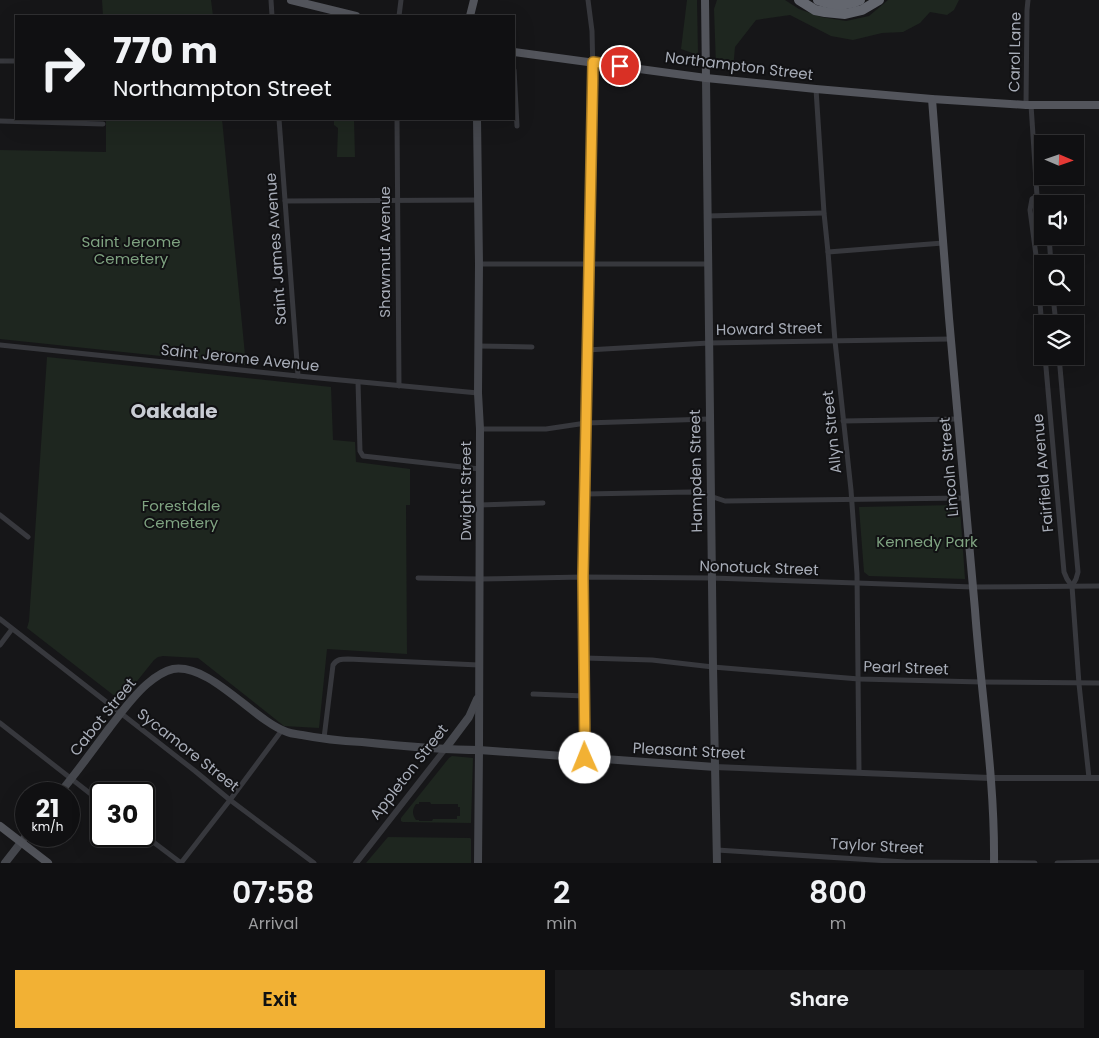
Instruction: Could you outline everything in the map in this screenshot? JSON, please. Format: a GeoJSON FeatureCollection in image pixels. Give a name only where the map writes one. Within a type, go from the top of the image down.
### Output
{"type":"FeatureCollection","features":[{"type":"Feature","properties":{"kind":"highway"},"geometry":{"type":"LineString","coordinates":[[799,0],[815,10],[845,14],[862,10],[879,0]]}},
{"type":"Feature","properties":{"kind":"highway"},"geometry":{"type":"LineString","coordinates":[[818,0],[836,5],[860,0]]}},
{"type":"Feature","properties":{"kind":"main road"},"geometry":{"type":"LineString","coordinates":[[291,0],[318,3],[353,15]]}},
{"type":"Feature","properties":{"kind":"main road"},"geometry":{"type":"LineString","coordinates":[[470,15],[474,0]]}},
{"type":"Feature","properties":{"kind":"main road"},"geometry":{"type":"LineString","coordinates":[[474,0],[475,15]]}},
{"type":"Feature","properties":{"kind":"main road"},"geometry":{"type":"LineString","coordinates":[[705,0],[706,78]]}},
{"type":"Feature","properties":{"kind":"main road","name":"Northampton Street"},"geometry":{"type":"LineString","coordinates":[[515,52],[706,78],[816,89],[1029,105],[1099,105]]}},
{"type":"Feature","properties":{"kind":"main road","name":"Hampden Street"},"geometry":{"type":"LineString","coordinates":[[706,78],[709,420],[717,863]]}},
{"type":"Feature","properties":{"kind":"main road","name":"Lincoln Street"},"geometry":{"type":"LineString","coordinates":[[932,99],[951,339],[994,818],[994,862]]}},
{"type":"Feature","properties":{"kind":"main road","name":"Dwight Street"},"geometry":{"type":"LineString","coordinates":[[477,120],[478,393],[480,428],[478,863]]}},
{"type":"Feature","properties":{"kind":"main road","name":"Cabot Street"},"geometry":{"type":"LineString","coordinates":[[69,782],[121,714],[147,684],[161,674],[178,669]]}},
{"type":"Feature","properties":{"kind":"main road","name":"Pleasant Street"},"geometry":{"type":"LineString","coordinates":[[178,669],[190,669],[210,679],[270,724],[288,732],[324,738],[445,749],[715,767]]}},
{"type":"Feature","properties":{"kind":"main road","name":"Appleton Street"},"geometry":{"type":"LineString","coordinates":[[445,749],[469,717],[479,695]]}},
{"type":"Feature","properties":{"kind":"main road"},"geometry":{"type":"LineString","coordinates":[[0,826],[15,834]]}},
{"type":"Feature","properties":{"kind":"main road"},"geometry":{"type":"LineString","coordinates":[[5,863],[18,847]]}},
{"type":"Feature","properties":{"kind":"main road"},"geometry":{"type":"LineString","coordinates":[[32,847],[48,863]]}},
{"type":"Feature","properties":{"kind":"street"},"geometry":{"type":"LineString","coordinates":[[271,0],[272,15]]}},
{"type":"Feature","properties":{"kind":"street"},"geometry":{"type":"LineString","coordinates":[[399,15],[401,0]]}},
{"type":"Feature","properties":{"kind":"street"},"geometry":{"type":"LineString","coordinates":[[585,758],[583,577],[593,62],[591,16],[588,0]]}},
{"type":"Feature","properties":{"kind":"street","name":"Carol Lane"},"geometry":{"type":"LineString","coordinates":[[1028,0],[1029,105]]}},
{"type":"Feature","properties":{"kind":"street"},"geometry":{"type":"LineString","coordinates":[[0,61],[15,61]]}},
{"type":"Feature","properties":{"kind":"street"},"geometry":{"type":"LineString","coordinates":[[515,89],[517,126]]}},
{"type":"Feature","properties":{"kind":"street","name":"Allyn Street"},"geometry":{"type":"LineString","coordinates":[[816,89],[824,213],[858,583],[859,772]]}},
{"type":"Feature","properties":{"kind":"street"},"geometry":{"type":"LineString","coordinates":[[1029,105],[1037,195]]}},
{"type":"Feature","properties":{"kind":"street","name":"Saint James Avenue"},"geometry":{"type":"LineString","coordinates":[[280,120],[298,376]]}},
{"type":"Feature","properties":{"kind":"street","name":"Shawmut Avenue"},"geometry":{"type":"LineString","coordinates":[[397,120],[399,386]]}},
{"type":"Feature","properties":{"kind":"street"},"geometry":{"type":"LineString","coordinates":[[0,121],[103,124]]}},
{"type":"Feature","properties":{"kind":"street"},"geometry":{"type":"LineString","coordinates":[[1034,198],[1032,199],[1030,210],[1034,240]]}},
{"type":"Feature","properties":{"kind":"street"},"geometry":{"type":"LineString","coordinates":[[285,200],[478,200]]}},
{"type":"Feature","properties":{"kind":"street"},"geometry":{"type":"LineString","coordinates":[[707,216],[824,213]]}},
{"type":"Feature","properties":{"kind":"street"},"geometry":{"type":"LineString","coordinates":[[828,252],[943,244]]}},
{"type":"Feature","properties":{"kind":"street"},"geometry":{"type":"LineString","coordinates":[[1035,245],[1041,315]]}},
{"type":"Feature","properties":{"kind":"street"},"geometry":{"type":"LineString","coordinates":[[479,264],[707,264]]}},
{"type":"Feature","properties":{"kind":"street","name":"Howard Street"},"geometry":{"type":"LineString","coordinates":[[587,350],[709,343],[951,339]]}},
{"type":"Feature","properties":{"kind":"street","name":"Saint Jerome Avenue"},"geometry":{"type":"LineString","coordinates":[[0,345],[478,393]]}},
{"type":"Feature","properties":{"kind":"street"},"geometry":{"type":"LineString","coordinates":[[478,346],[532,347]]}},
{"type":"Feature","properties":{"kind":"street","name":"Fairfield Avenue"},"geometry":{"type":"LineString","coordinates":[[1046,365],[1064,572],[1066,579],[1072,586]]}},
{"type":"Feature","properties":{"kind":"street","name":"Fairfield Avenue"},"geometry":{"type":"LineString","coordinates":[[1060,365],[1078,572],[1072,586],[1079,684],[1089,778]]}},
{"type":"Feature","properties":{"kind":"street"},"geometry":{"type":"LineString","coordinates":[[358,382],[360,452],[363,456],[480,469]]}},
{"type":"Feature","properties":{"kind":"street"},"geometry":{"type":"LineString","coordinates":[[843,421],[959,419]]}},
{"type":"Feature","properties":{"kind":"street"},"geometry":{"type":"LineString","coordinates":[[480,428],[546,429],[586,423],[709,420]]}},
{"type":"Feature","properties":{"kind":"street"},"geometry":{"type":"LineString","coordinates":[[585,494],[691,492],[725,501],[966,498]]}},
{"type":"Feature","properties":{"kind":"street"},"geometry":{"type":"LineString","coordinates":[[479,505],[543,503]]}},
{"type":"Feature","properties":{"kind":"street"},"geometry":{"type":"LineString","coordinates":[[0,515],[28,537]]}},
{"type":"Feature","properties":{"kind":"street","name":"Nonotuck Street"},"geometry":{"type":"LineString","coordinates":[[418,578],[712,578],[973,587],[1099,586]]}},
{"type":"Feature","properties":{"kind":"street","name":"Sycamore Street"},"geometry":{"type":"LineString","coordinates":[[0,619],[230,800],[314,863]]}},
{"type":"Feature","properties":{"kind":"street"},"geometry":{"type":"LineString","coordinates":[[0,644],[12,629]]}},
{"type":"Feature","properties":{"kind":"street","name":"Pearl Street"},"geometry":{"type":"LineString","coordinates":[[585,658],[652,660],[859,679],[1099,684]]}},
{"type":"Feature","properties":{"kind":"street"},"geometry":{"type":"LineString","coordinates":[[324,738],[333,664],[335,661],[348,659],[479,665]]}},
{"type":"Feature","properties":{"kind":"street"},"geometry":{"type":"LineString","coordinates":[[533,694],[585,696]]}},
{"type":"Feature","properties":{"kind":"street"},"geometry":{"type":"LineString","coordinates":[[0,723],[90,793]]}},
{"type":"Feature","properties":{"kind":"street"},"geometry":{"type":"LineString","coordinates":[[155,844],[180,863],[282,730]]}},
{"type":"Feature","properties":{"kind":"street","name":"Appleton Street"},"geometry":{"type":"LineString","coordinates":[[356,863],[445,749]]}},
{"type":"Feature","properties":{"kind":"street","name":"Pleasant Street"},"geometry":{"type":"LineString","coordinates":[[715,767],[990,778],[1099,778]]}},
{"type":"Feature","properties":{"kind":"street","name":"Taylor Street"},"geometry":{"type":"LineString","coordinates":[[717,850],[905,862],[1035,863]]}},
{"type":"Feature","properties":{"kind":"street"},"geometry":{"type":"LineString","coordinates":[[1057,863],[1099,862]]}},
{"type":"Feature","properties":{"kind":"green space"},"geometry":{"type":"Polygon","coordinates":[[[102,0],[211,0],[213,15],[103,15],[102,0]]]}},
{"type":"Feature","properties":{"kind":"green space"},"geometry":{"type":"Polygon","coordinates":[[[687,0],[697,0],[698,55],[681,49],[687,0]]]}},
{"type":"Feature","properties":{"kind":"green space"},"geometry":{"type":"Polygon","coordinates":[[[717,0],[785,0],[799,9],[821,17],[846,21],[869,16],[888,0],[959,0],[954,10],[947,15],[930,12],[920,23],[903,32],[882,33],[853,40],[831,36],[790,15],[756,20],[735,47],[733,70],[716,66],[714,9],[717,0]]]}},
{"type":"Feature","properties":{"kind":"green space","name":"Saint Jerome Cemetery"},"geometry":{"type":"Polygon","coordinates":[[[106,120],[222,120],[246,365],[0,339],[0,150],[106,152],[106,120]]]}},
{"type":"Feature","properties":{"kind":"green space"},"geometry":{"type":"Polygon","coordinates":[[[334,120],[354,120],[355,157],[337,157],[338,128],[334,125],[334,120]]]}},
{"type":"Feature","properties":{"kind":"green space","name":"Forestdale Cemetery"},"geometry":{"type":"Polygon","coordinates":[[[47,357],[331,387],[333,440],[355,442],[356,462],[410,469],[410,505],[406,505],[407,654],[327,649],[319,728],[284,726],[198,658],[158,657],[121,701],[27,628],[47,357]]]}},
{"type":"Feature","properties":{"kind":"green space","name":"Kennedy Park"},"geometry":{"type":"Polygon","coordinates":[[[957,505],[960,508],[965,579],[869,576],[864,572],[859,507],[957,505]]]}},
{"type":"Feature","properties":{"kind":"green space"},"geometry":{"type":"Polygon","coordinates":[[[452,756],[473,758],[471,823],[401,821],[401,818],[452,756]],[[419,802],[419,804],[416,804],[413,812],[416,820],[457,819],[457,816],[460,816],[458,804],[431,804],[430,802],[419,802]]]}},
{"type":"Feature","properties":{"kind":"green space"},"geometry":{"type":"Polygon","coordinates":[[[388,837],[470,838],[471,863],[366,863],[388,837]]]}},
{"type":"Feature","properties":{"kind":"district","name":"Oakdale"},"geometry":{"type":"Point","coordinates":[174,411]}},
{"type":"Feature","properties":{"kind":"route"},"geometry":{"type":"LineString","coordinates":[[585,758],[583,577],[593,62],[620,66]]}}]}
